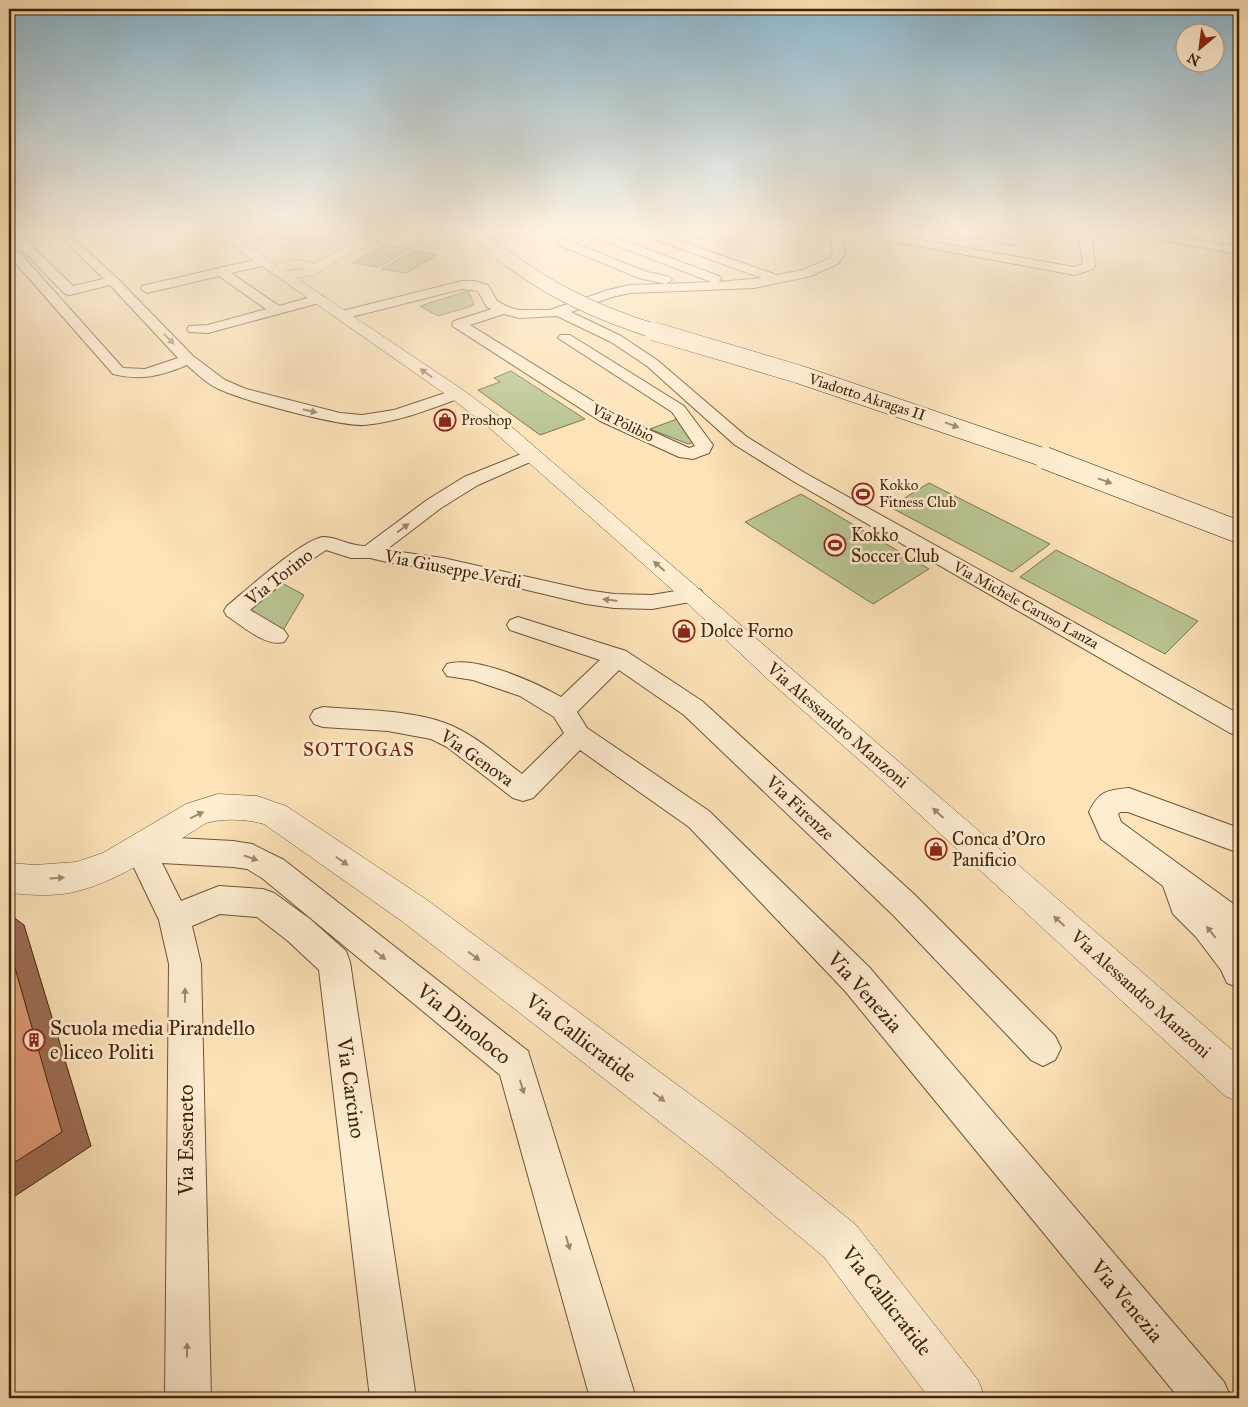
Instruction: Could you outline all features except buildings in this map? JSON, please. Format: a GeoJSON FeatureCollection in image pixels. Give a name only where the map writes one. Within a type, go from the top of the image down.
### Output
{"type":"FeatureCollection","features":[{"type":"Feature","properties":{"kind":"street"},"geometry":{"type":"LineString","coordinates":[[52,297],[118,371],[133,374],[152,373],[188,359]]}},
{"type":"Feature","properties":{"kind":"street"},"geometry":{"type":"LineString","coordinates":[[128,297],[188,359],[219,383],[267,401],[350,419],[374,419],[391,416],[457,394]]}},
{"type":"Feature","properties":{"kind":"street"},"geometry":{"type":"LineString","coordinates":[[257,297],[276,310]]}},
{"type":"Feature","properties":{"kind":"street"},"geometry":{"type":"LineString","coordinates":[[194,329],[208,329],[276,310],[308,297]]}},
{"type":"Feature","properties":{"kind":"street","name":"Via Alessandro Manzoni"},"geometry":{"type":"LineString","coordinates":[[315,297],[457,394],[498,426],[693,595],[783,678],[898,777],[1239,1082]]}},
{"type":"Feature","properties":{"kind":"street"},"geometry":{"type":"LineString","coordinates":[[343,315],[419,297]]}},
{"type":"Feature","properties":{"kind":"street"},"geometry":{"type":"LineString","coordinates":[[488,297],[492,304],[503,310],[529,315],[559,312],[601,297]]}},
{"type":"Feature","properties":{"kind":"street","name":"Viadotto Akragas II"},"geometry":{"type":"LineString","coordinates":[[565,297],[620,320],[936,419],[1239,532]]}},
{"type":"Feature","properties":{"kind":"street","name":"Viadotto Akragas II"},"geometry":{"type":"LineString","coordinates":[[596,297],[631,311],[948,409],[1179,491]]}},
{"type":"Feature","properties":{"kind":"street","name":"Via Polibio"},"geometry":{"type":"LineString","coordinates":[[503,310],[459,324],[606,417],[684,453],[692,454],[703,449],[704,445],[678,409],[565,338]]}},
{"type":"Feature","properties":{"kind":"street","name":"Via Michele Caruso Lanza"},"geometry":{"type":"LineString","coordinates":[[559,312],[616,339],[652,363],[749,446],[799,477],[1239,726]]}},
{"type":"Feature","properties":{"kind":"street"},"geometry":{"type":"LineString","coordinates":[[620,371],[652,363]]}},
{"type":"Feature","properties":{"kind":"street","name":"Via Giuseppe Verdi"},"geometry":{"type":"LineString","coordinates":[[370,552],[434,504],[471,481],[531,455]]}},
{"type":"Feature","properties":{"kind":"street","name":"Via Torino"},"geometry":{"type":"LineString","coordinates":[[276,636],[235,611],[298,559],[324,543],[351,552],[370,552]]}},
{"type":"Feature","properties":{"kind":"street","name":"Via Giuseppe Verdi"},"geometry":{"type":"LineString","coordinates":[[370,552],[442,564],[614,601],[652,602],[693,595]]}},
{"type":"Feature","properties":{"kind":"street","name":"Via Firenze"},"geometry":{"type":"LineString","coordinates":[[518,625],[618,657],[693,708],[904,905],[1043,1048]]}},
{"type":"Feature","properties":{"kind":"street"},"geometry":{"type":"LineString","coordinates":[[570,723],[618,657]]}},
{"type":"Feature","properties":{"kind":"street","name":"Via Venezia"},"geometry":{"type":"LineString","coordinates":[[455,670],[475,672],[529,690],[698,820],[857,979],[1208,1398]]}},
{"type":"Feature","properties":{"kind":"street","name":"Via Genova"},"geometry":{"type":"LineString","coordinates":[[323,717],[388,721],[437,730],[456,740],[522,790],[570,723]]}},
{"type":"Feature","properties":{"kind":"street"},"geometry":{"type":"LineString","coordinates":[[1239,840],[1129,800],[1120,800],[1107,806],[1103,812],[1111,830],[1239,926]]}},
{"type":"Feature","properties":{"kind":"street","name":"Via Callicratide"},"geometry":{"type":"LineString","coordinates":[[140,849],[197,813],[218,807],[257,808],[276,815],[415,911],[726,1147],[840,1240],[960,1398]]}},
{"type":"Feature","properties":{"kind":"street"},"geometry":{"type":"LineString","coordinates":[[9,878],[35,880],[76,877],[113,864],[140,849]]}},
{"type":"Feature","properties":{"kind":"street","name":"Via Esseneto"},"geometry":{"type":"LineString","coordinates":[[140,849],[174,919],[185,964],[188,1398]]}},
{"type":"Feature","properties":{"kind":"street","name":"Via Dinoloco"},"geometry":{"type":"LineString","coordinates":[[140,849],[233,854],[252,857],[273,869],[516,1064],[613,1398]]}},
{"type":"Feature","properties":{"kind":"street"},"geometry":{"type":"LineString","coordinates":[[1174,877],[1184,904],[1208,927],[1232,959],[1239,972]]}},
{"type":"Feature","properties":{"kind":"street","name":"Via Carcino"},"geometry":{"type":"LineString","coordinates":[[174,919],[218,900],[263,903],[299,930],[334,962],[393,1398]]}},
{"type":"Feature","properties":{"kind":"green space"},"geometry":{"type":"Polygon","coordinates":[[[450,297],[471,297],[474,304],[438,316],[420,306],[450,297]]]}},
{"type":"Feature","properties":{"kind":"green space"},"geometry":{"type":"Polygon","coordinates":[[[511,371],[585,419],[540,435],[478,390],[500,382],[494,378],[511,371]]]}},
{"type":"Feature","properties":{"kind":"green space"},"geometry":{"type":"Polygon","coordinates":[[[677,419],[695,442],[688,444],[650,429],[677,419]]]}},
{"type":"Feature","properties":{"kind":"green space","name":"Kokko Soccer Club"},"geometry":{"type":"Polygon","coordinates":[[[929,483],[1050,544],[1012,572],[890,507],[929,483]]]}},
{"type":"Feature","properties":{"kind":"green space","name":"Kokko Soccer Club"},"geometry":{"type":"Polygon","coordinates":[[[801,494],[929,569],[873,604],[745,522],[801,494]]]}},
{"type":"Feature","properties":{"kind":"green space"},"geometry":{"type":"Polygon","coordinates":[[[1056,550],[1198,621],[1165,654],[1020,577],[1056,550]]]}},
{"type":"Feature","properties":{"kind":"green space"},"geometry":{"type":"Polygon","coordinates":[[[280,582],[304,595],[282,632],[247,610],[280,582]]]}},
{"type":"Feature","properties":{"kind":"place","name":"Proshop"},"geometry":{"type":"Point","coordinates":[445,420]}},
{"type":"Feature","properties":{"kind":"place","name":"Kokko Fitness Club"},"geometry":{"type":"Point","coordinates":[863,494]}},
{"type":"Feature","properties":{"kind":"place","name":"Kokko Soccer Club"},"geometry":{"type":"Point","coordinates":[835,545]}},
{"type":"Feature","properties":{"kind":"place","name":"Dolce Forno"},"geometry":{"type":"Point","coordinates":[684,631]}},
{"type":"Feature","properties":{"kind":"place","name":"Conca d'Oro Panificio"},"geometry":{"type":"Point","coordinates":[936,849]}},
{"type":"Feature","properties":{"kind":"place","name":"Scuola media Pirandello e liceo Politi"},"geometry":{"type":"Point","coordinates":[34,1040]}},
{"type":"Feature","properties":{"kind":"district","name":"SOTTOGAS"},"geometry":{"type":"Point","coordinates":[359,749]}}]}
